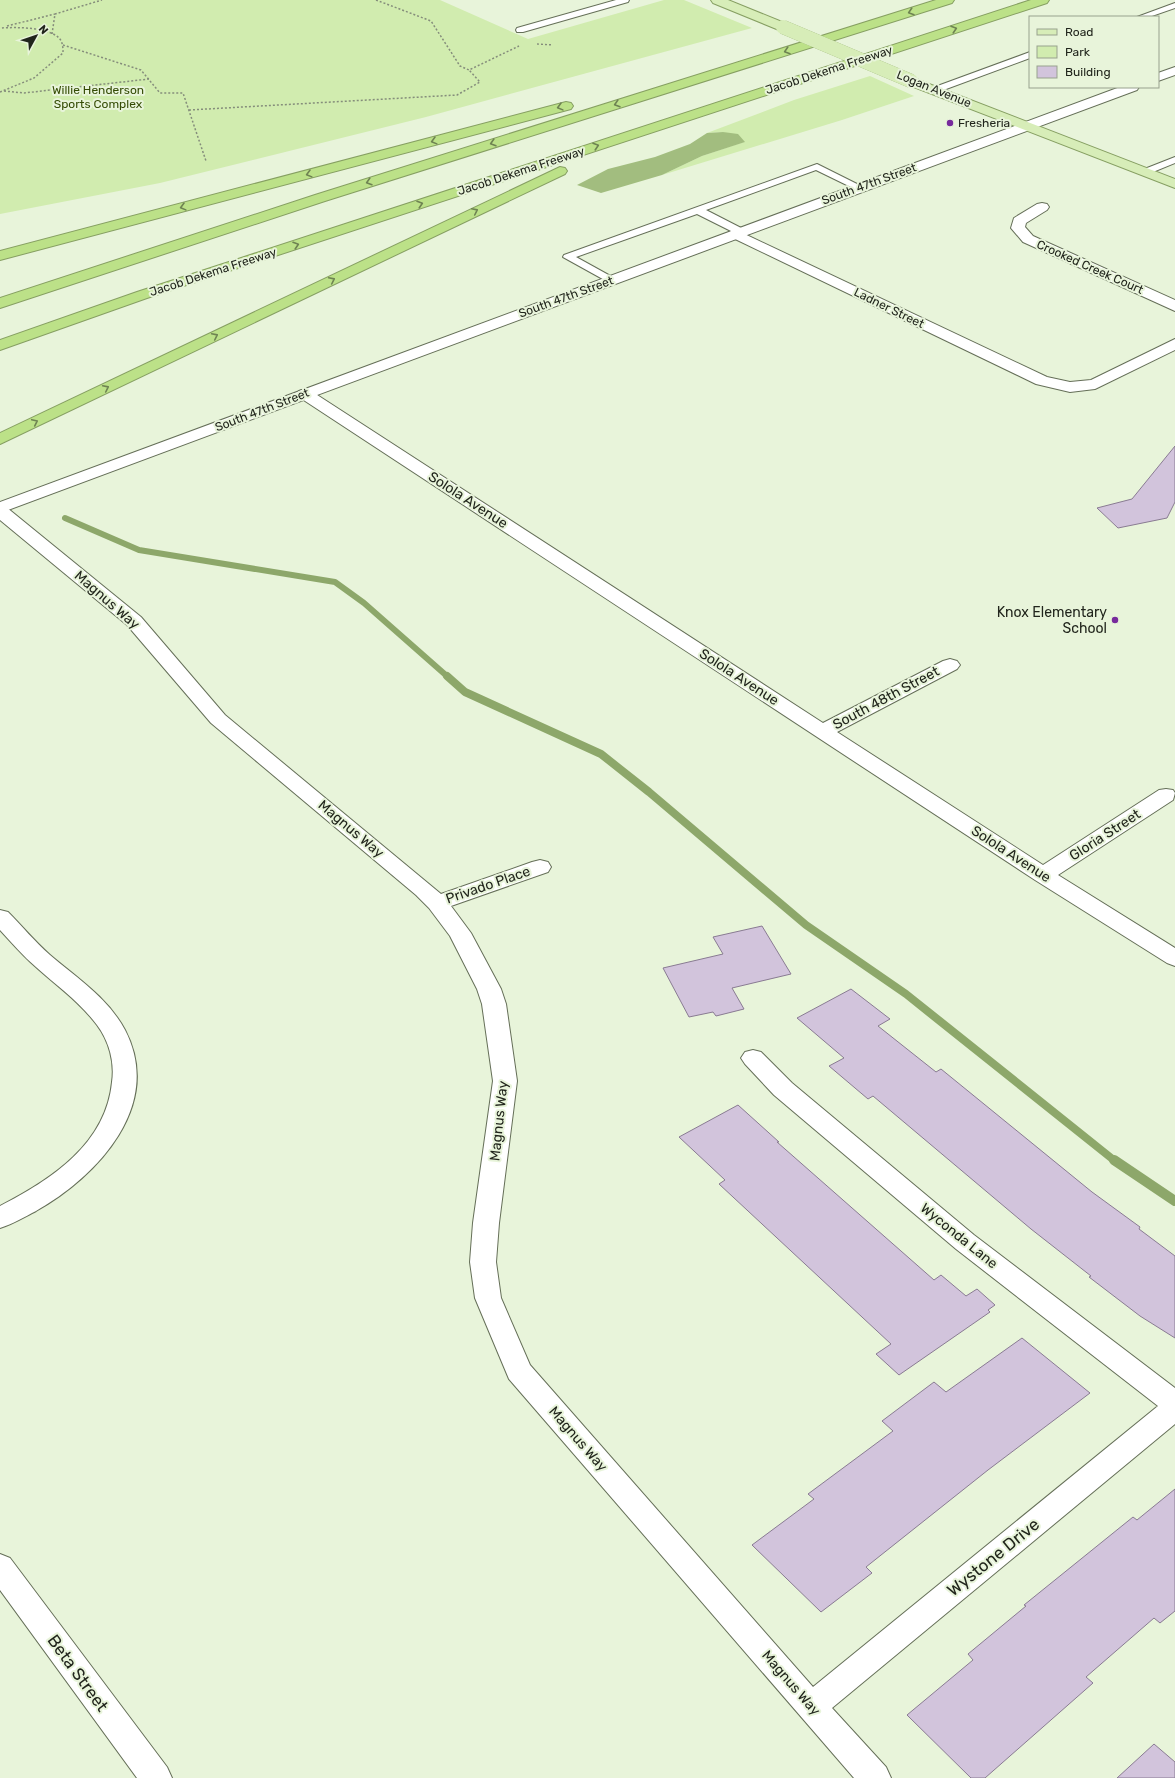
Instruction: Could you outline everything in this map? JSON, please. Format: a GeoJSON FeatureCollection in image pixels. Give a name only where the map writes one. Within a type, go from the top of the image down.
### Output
{"type":"FeatureCollection","features":[{"type":"Feature","properties":{"kind":"highway"},"geometry":{"type":"LineString","coordinates":[[0,303],[320,198],[948,0]]}},
{"type":"Feature","properties":{"kind":"highway","name":"Jacob Dekema Freeway"},"geometry":{"type":"LineString","coordinates":[[0,345],[142,295],[1043,0]]}},
{"type":"Feature","properties":{"kind":"highway"},"geometry":{"type":"LineString","coordinates":[[0,438],[550,175],[837,68]]}},
{"type":"Feature","properties":{"kind":"highway"},"geometry":{"type":"LineString","coordinates":[[0,256],[611,94],[694,80]]}},
{"type":"Feature","properties":{"kind":"highway"},"geometry":{"type":"LineString","coordinates":[[0,293],[320,198]]}},
{"type":"Feature","properties":{"kind":"highway"},"geometry":{"type":"LineString","coordinates":[[0,354],[142,295]]}},
{"type":"Feature","properties":{"kind":"main road","name":"Logan Avenue"},"geometry":{"type":"LineString","coordinates":[[717,0],[911,81],[1175,184]]}},
{"type":"Feature","properties":{"kind":"street"},"geometry":{"type":"LineString","coordinates":[[1159,77],[1175,71]]}},
{"type":"Feature","properties":{"kind":"street","name":"South 47th Street"},"geometry":{"type":"LineString","coordinates":[[0,510],[610,280],[1129,88]]}},
{"type":"Feature","properties":{"kind":"street","name":"Crooked Creek Court"},"geometry":{"type":"LineString","coordinates":[[1042,207],[1019,221],[1018,228],[1028,240],[1175,306]]}},
{"type":"Feature","properties":{"kind":"street","name":"Ladner Street"},"geometry":{"type":"LineString","coordinates":[[739,233],[1042,381],[1070,387],[1095,384],[1175,344]]}},
{"type":"Feature","properties":{"kind":"street","name":"Solola Avenue"},"geometry":{"type":"LineString","coordinates":[[305,394],[1043,875],[1175,958]]}},
{"type":"Feature","properties":{"kind":"street","name":"Magnus Way"},"geometry":{"type":"LineString","coordinates":[[0,510],[134,621],[218,719],[424,890],[437,903],[460,933],[489,989],[494,1004],[505,1081],[486,1223],[483,1262],[488,1298],[519,1371],[811,1707],[876,1778]]}},
{"type":"Feature","properties":{"kind":"street","name":"South 48th Street"},"geometry":{"type":"LineString","coordinates":[[823,731],[950,665]]}},
{"type":"Feature","properties":{"kind":"street","name":"Gloria Street"},"geometry":{"type":"LineString","coordinates":[[1043,875],[1166,795]]}},
{"type":"Feature","properties":{"kind":"street","name":"Privado Place"},"geometry":{"type":"LineString","coordinates":[[437,903],[540,867]]}},
{"type":"Feature","properties":{"kind":"street"},"geometry":{"type":"LineString","coordinates":[[0,917],[45,962],[70,982],[112,1028],[123,1049],[126,1072],[122,1101],[117,1116],[98,1146],[82,1165],[61,1183],[38,1198],[0,1218]]}},
{"type":"Feature","properties":{"kind":"street","name":"Wyconda Lane"},"geometry":{"type":"LineString","coordinates":[[753,1058],[783,1089],[965,1242],[1175,1403]]}},
{"type":"Feature","properties":{"kind":"street","name":"Wystone Drive"},"geometry":{"type":"LineString","coordinates":[[811,1707],[1175,1408]]}},
{"type":"Feature","properties":{"kind":"street","name":"Beta Street"},"geometry":{"type":"LineString","coordinates":[[0,1567],[156,1778]]}},
{"type":"Feature","properties":{"kind":"lane"},"geometry":{"type":"LineString","coordinates":[[520,30],[625,0]]}},
{"type":"Feature","properties":{"kind":"lane"},"geometry":{"type":"LineString","coordinates":[[1144,16],[1175,5]]}},
{"type":"Feature","properties":{"kind":"lane"},"geometry":{"type":"LineString","coordinates":[[934,90],[1029,55]]}},
{"type":"Feature","properties":{"kind":"lane"},"geometry":{"type":"LineString","coordinates":[[1145,172],[1173,161]]}},
{"type":"Feature","properties":{"kind":"lane"},"geometry":{"type":"LineString","coordinates":[[610,280],[568,257],[817,167],[860,188]]}},
{"type":"Feature","properties":{"kind":"lane"},"geometry":{"type":"LineString","coordinates":[[698,210],[739,233]]}},
{"type":"Feature","properties":{"kind":"path"},"geometry":{"type":"LineString","coordinates":[[1,28],[102,0]]}},
{"type":"Feature","properties":{"kind":"path"},"geometry":{"type":"LineString","coordinates":[[189,110],[457,95],[480,82],[469,70],[460,66],[431,21],[376,0]]}},
{"type":"Feature","properties":{"kind":"path"},"geometry":{"type":"LineString","coordinates":[[52,34],[55,14]]}},
{"type":"Feature","properties":{"kind":"path"},"geometry":{"type":"LineString","coordinates":[[0,92],[34,78],[63,53],[63,45],[59,38],[52,34],[32,29],[1,28]]}},
{"type":"Feature","properties":{"kind":"path"},"geometry":{"type":"LineString","coordinates":[[532,44],[553,45]]}},
{"type":"Feature","properties":{"kind":"path"},"geometry":{"type":"LineString","coordinates":[[63,45],[141,70],[160,93],[183,93],[206,161]]}},
{"type":"Feature","properties":{"kind":"path"},"geometry":{"type":"LineString","coordinates":[[469,70],[519,46]]}},
{"type":"Feature","properties":{"kind":"path"},"geometry":{"type":"LineString","coordinates":[[3,91],[24,93],[149,79]]}},
{"type":"Feature","properties":{"kind":"green space","name":"Willie Henderson Sports Complex"},"geometry":{"type":"Polygon","coordinates":[[[0,0],[440,0],[528,39],[664,0],[684,0],[752,28],[426,117],[160,183],[0,214],[0,0]]]}},
{"type":"Feature","properties":{"kind":"green space"},"geometry":{"type":"Polygon","coordinates":[[[870,76],[914,96],[842,120],[662,175],[702,156],[744,142],[723,132],[707,133],[794,100],[870,76]]]}},
{"type":"Feature","properties":{"kind":"green space"},"geometry":{"type":"Polygon","coordinates":[[[723,132],[738,134],[745,142],[702,156],[662,175],[601,193],[577,185],[608,169],[655,157],[690,144],[707,133],[723,132]]]}},
{"type":"Feature","properties":{"kind":"building"},"geometry":{"type":"Polygon","coordinates":[[[1175,446],[1175,502],[1167,518],[1118,528],[1097,508],[1132,499],[1175,446]]]}},
{"type":"Feature","properties":{"kind":"building"},"geometry":{"type":"Polygon","coordinates":[[[762,926],[791,974],[732,988],[744,1009],[716,1016],[713,1012],[689,1017],[663,968],[723,954],[713,937],[762,926]]]}},
{"type":"Feature","properties":{"kind":"building"},"geometry":{"type":"Polygon","coordinates":[[[851,989],[890,1019],[878,1026],[936,1072],[941,1069],[1092,1192],[1140,1227],[1139,1229],[1175,1256],[1175,1338],[1140,1316],[1089,1277],[1091,1276],[1031,1229],[873,1096],[868,1099],[829,1066],[844,1058],[797,1018],[851,989]]]}},
{"type":"Feature","properties":{"kind":"building"},"geometry":{"type":"Polygon","coordinates":[[[738,1105],[779,1142],[777,1142],[934,1280],[941,1275],[966,1296],[977,1289],[995,1305],[988,1310],[990,1312],[899,1375],[876,1354],[891,1344],[719,1184],[725,1180],[679,1137],[738,1105]]]}},
{"type":"Feature","properties":{"kind":"building"},"geometry":{"type":"Polygon","coordinates":[[[1022,1338],[1090,1393],[988,1470],[866,1567],[872,1573],[821,1612],[752,1545],[814,1499],[808,1494],[893,1431],[882,1421],[934,1382],[946,1392],[1022,1338]]]}},
{"type":"Feature","properties":{"kind":"building"},"geometry":{"type":"Polygon","coordinates":[[[1175,1489],[1175,1611],[1160,1623],[1154,1618],[1086,1677],[1093,1683],[985,1778],[971,1778],[907,1715],[973,1660],[968,1654],[1026,1606],[1024,1605],[1133,1517],[1137,1520],[1175,1489]]]}},
{"type":"Feature","properties":{"kind":"building"},"geometry":{"type":"Polygon","coordinates":[[[1154,1744],[1175,1762],[1175,1778],[1117,1778],[1154,1744]]]}},
{"type":"Feature","properties":{"kind":"waterway"},"geometry":{"type":"LineString","coordinates":[[65,518],[139,550],[335,582],[364,603],[448,677]]}},
{"type":"Feature","properties":{"kind":"waterway"},"geometry":{"type":"LineString","coordinates":[[447,676],[465,692],[601,754],[649,792],[806,925],[906,994],[1115,1161]]}},
{"type":"Feature","properties":{"kind":"waterway"},"geometry":{"type":"LineString","coordinates":[[1114,1160],[1175,1201]]}},
{"type":"Feature","properties":{"kind":"place","name":"Fresheria"},"geometry":{"type":"Point","coordinates":[950,123]}},
{"type":"Feature","properties":{"kind":"place","name":"Knox Elementary School"},"geometry":{"type":"Point","coordinates":[1115,620]}}]}
